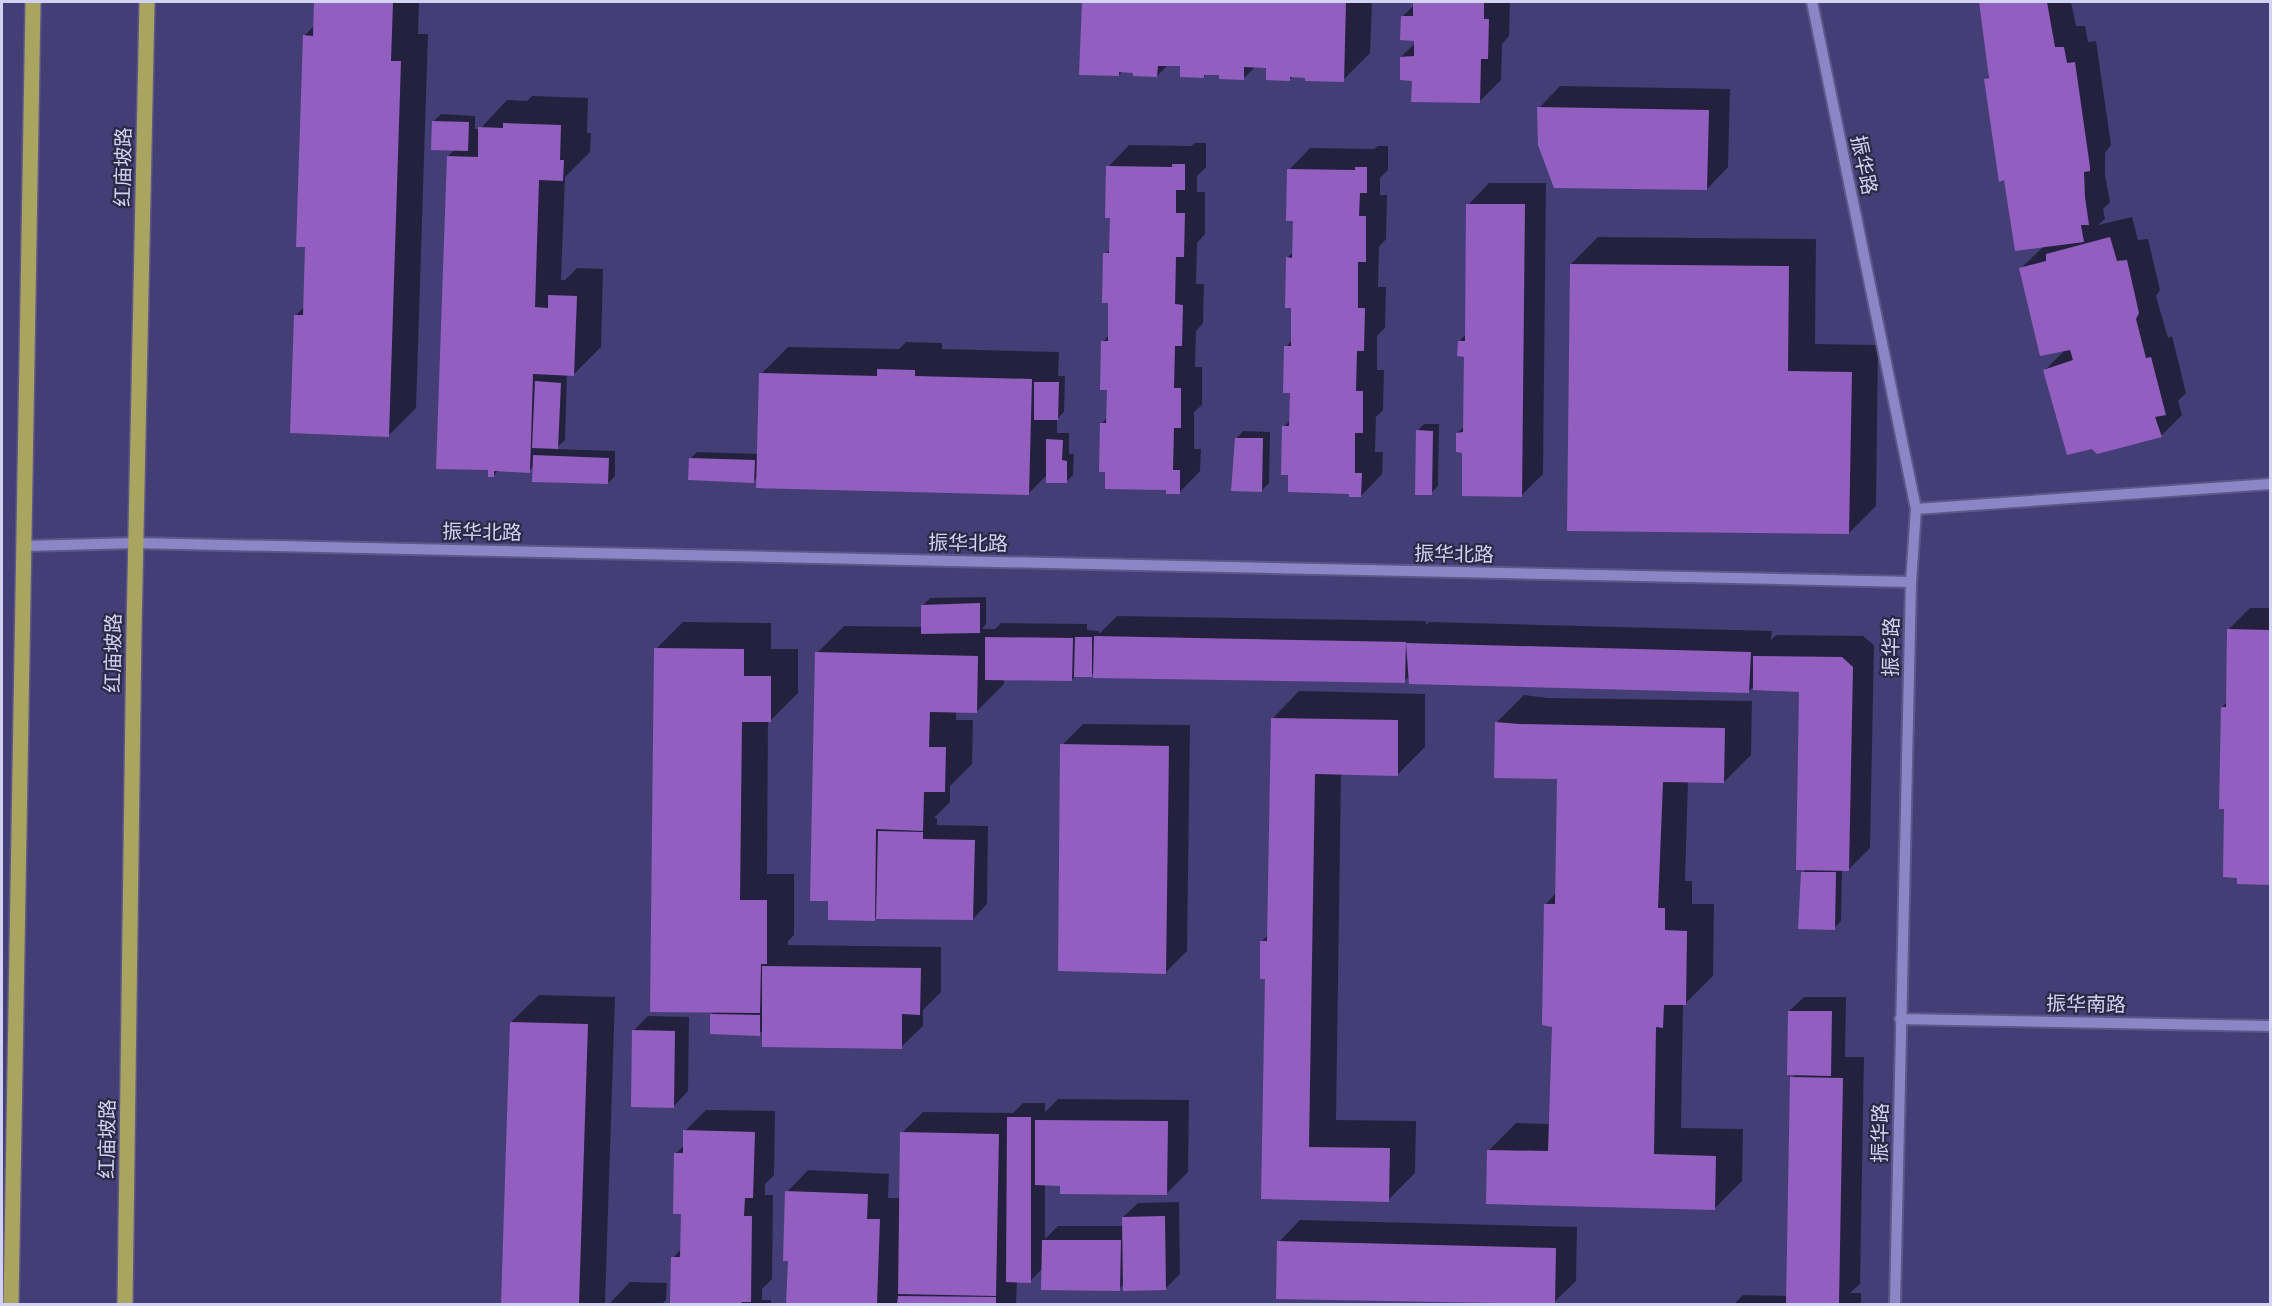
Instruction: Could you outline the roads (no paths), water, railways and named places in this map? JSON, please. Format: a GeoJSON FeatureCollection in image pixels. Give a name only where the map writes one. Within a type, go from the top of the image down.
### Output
{"type":"FeatureCollection","features":[{"type":"Feature","properties":{"kind":"main road"},"geometry":{"type":"LineString","coordinates":[[11,1305],[33,2]]}},
{"type":"Feature","properties":{"kind":"main road","name":"红庙坡路"},"geometry":{"type":"LineString","coordinates":[[125,1305],[136,543],[147,2]]}},
{"type":"Feature","properties":{"kind":"street","name":"振华路"},"geometry":{"type":"LineString","coordinates":[[1812,2],[1916,509],[1911,582],[1895,1305]]}},
{"type":"Feature","properties":{"kind":"street"},"geometry":{"type":"LineString","coordinates":[[1916,509],[2271,484]]}},
{"type":"Feature","properties":{"kind":"street","name":"振华北路"},"geometry":{"type":"LineString","coordinates":[[24,546],[136,543],[1911,582]]}},
{"type":"Feature","properties":{"kind":"street","name":"振华南路"},"geometry":{"type":"LineString","coordinates":[[1900,1018],[2271,1026]]}}]}
